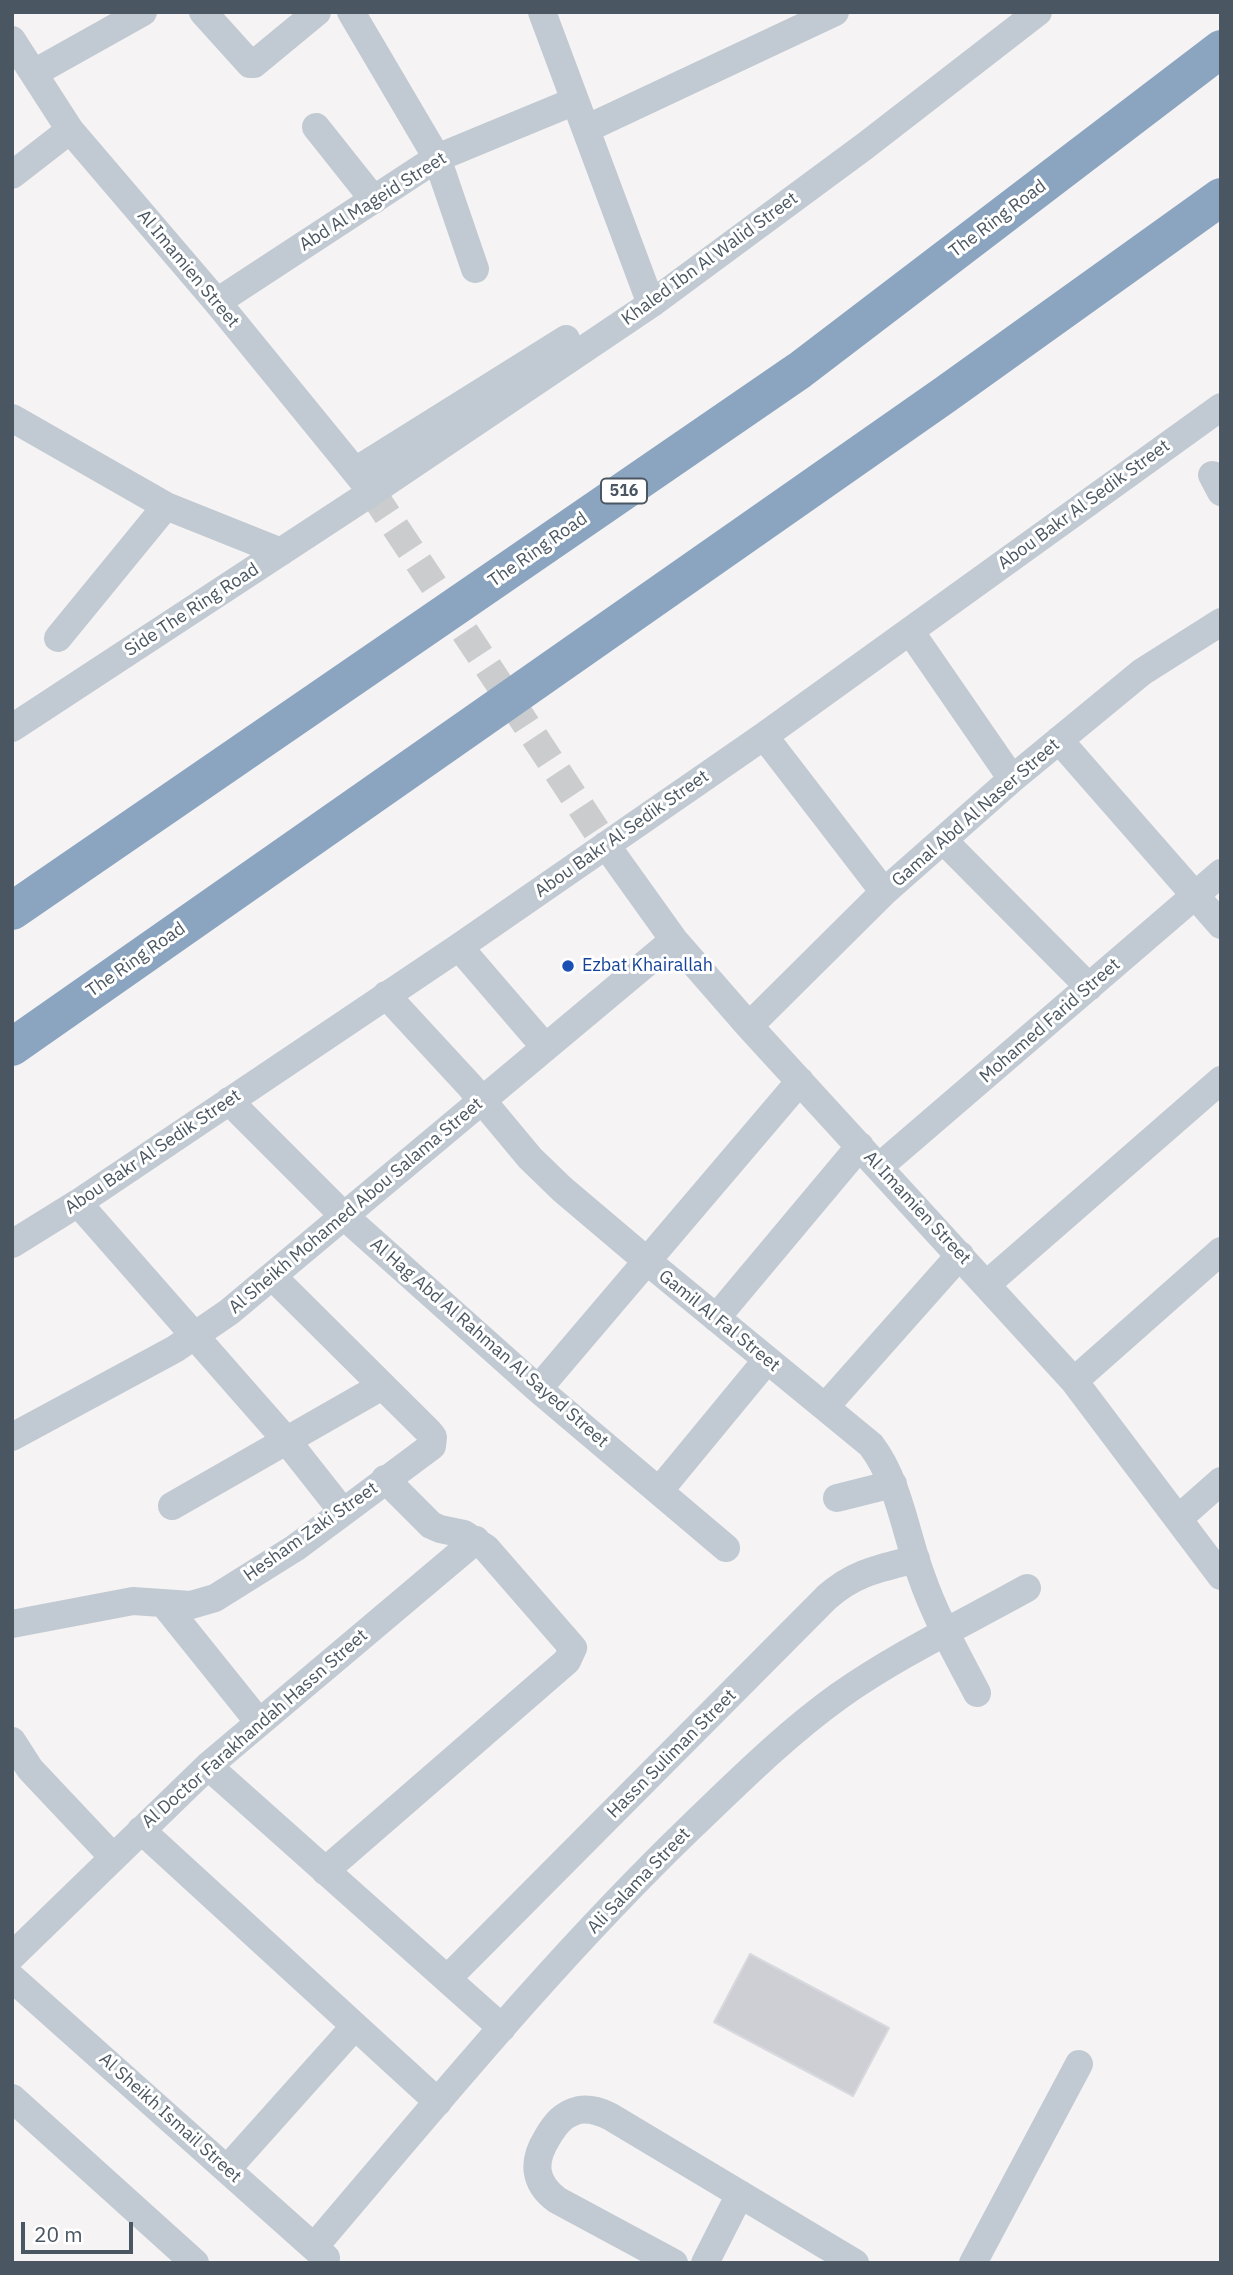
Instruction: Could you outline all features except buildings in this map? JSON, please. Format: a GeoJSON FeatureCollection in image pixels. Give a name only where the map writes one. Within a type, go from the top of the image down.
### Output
{"type":"FeatureCollection","features":[{"type":"Feature","properties":{"kind":"highway","name":"The Ring Road"},"geometry":{"type":"LineString","coordinates":[[12,911],[800,370],[1221,49]]}},
{"type":"Feature","properties":{"kind":"highway","name":"The Ring Road"},"geometry":{"type":"LineString","coordinates":[[12,1047],[946,394],[1221,197]]}},
{"type":"Feature","properties":{"kind":"street"},"geometry":{"type":"LineString","coordinates":[[34,73],[144,12]]}},
{"type":"Feature","properties":{"kind":"street"},"geometry":{"type":"LineString","coordinates":[[203,12],[250,64],[254,64],[317,12]]}},
{"type":"Feature","properties":{"kind":"street"},"geometry":{"type":"LineString","coordinates":[[351,12],[437,158],[475,269]]}},
{"type":"Feature","properties":{"kind":"street"},"geometry":{"type":"LineString","coordinates":[[542,12],[649,297]]}},
{"type":"Feature","properties":{"kind":"street"},"geometry":{"type":"LineString","coordinates":[[586,129],[835,12]]}},
{"type":"Feature","properties":{"kind":"street","name":"Khaled Ibn Al Walid Street"},"geometry":{"type":"LineString","coordinates":[[363,482],[649,297],[864,146],[1038,12]]}},
{"type":"Feature","properties":{"kind":"street","name":"Al Imamien Street"},"geometry":{"type":"LineString","coordinates":[[12,40],[70,130],[217,302],[363,482]]}},
{"type":"Feature","properties":{"kind":"street","name":"Abd Al Mageid Street"},"geometry":{"type":"LineString","coordinates":[[217,302],[437,158],[575,101]]}},
{"type":"Feature","properties":{"kind":"street"},"geometry":{"type":"LineString","coordinates":[[316,127],[374,200]]}},
{"type":"Feature","properties":{"kind":"street"},"geometry":{"type":"LineString","coordinates":[[12,176],[70,130]]}},
{"type":"Feature","properties":{"kind":"street","name":"Abou Bakr Al Sedik Street"},"geometry":{"type":"LineString","coordinates":[[12,1244],[78,1203],[459,947],[764,736],[1221,407]]}},
{"type":"Feature","properties":{"kind":"street"},"geometry":{"type":"LineString","coordinates":[[12,418],[166,506],[281,552]]}},
{"type":"Feature","properties":{"kind":"street","name":"Side The Ring Road"},"geometry":{"type":"LineString","coordinates":[[12,728],[281,552],[363,482]]}},
{"type":"Feature","properties":{"kind":"street"},"geometry":{"type":"LineString","coordinates":[[58,638],[166,506]]}},
{"type":"Feature","properties":{"kind":"street","name":"Gamal Abd Al Naser Street"},"geometry":{"type":"LineString","coordinates":[[749,1026],[884,892],[1012,779],[1142,672],[1221,622]]}},
{"type":"Feature","properties":{"kind":"street"},"geometry":{"type":"LineString","coordinates":[[910,631],[1012,779]]}},
{"type":"Feature","properties":{"kind":"street"},"geometry":{"type":"LineString","coordinates":[[764,736],[884,892]]}},
{"type":"Feature","properties":{"kind":"street"},"geometry":{"type":"LineString","coordinates":[[1059,740],[1221,925]]}},
{"type":"Feature","properties":{"kind":"street"},"geometry":{"type":"LineString","coordinates":[[943,840],[1089,987]]}},
{"type":"Feature","properties":{"kind":"street","name":"Al Imamien Street"},"geometry":{"type":"LineString","coordinates":[[606,845],[674,940],[749,1026],[1074,1381],[1221,1576]]}},
{"type":"Feature","properties":{"kind":"street","name":"Mohamed Farid Street"},"geometry":{"type":"LineString","coordinates":[[879,1167],[1221,873]]}},
{"type":"Feature","properties":{"kind":"street","name":"Al Sheikh Mohamed Abou Salama Street"},"geometry":{"type":"LineString","coordinates":[[12,1437],[194,1337],[229,1312],[674,940]]}},
{"type":"Feature","properties":{"kind":"street"},"geometry":{"type":"LineString","coordinates":[[459,947],[545,1048]]}},
{"type":"Feature","properties":{"kind":"street","name":"Gamil Al Fal Street"},"geometry":{"type":"LineString","coordinates":[[386,995],[554,1181],[870,1444],[882,1460],[893,1484],[930,1599],[976,1693]]}},
{"type":"Feature","properties":{"kind":"street"},"geometry":{"type":"LineString","coordinates":[[987,1284],[1221,1080]]}},
{"type":"Feature","properties":{"kind":"street"},"geometry":{"type":"LineString","coordinates":[[538,1389],[800,1081]]}},
{"type":"Feature","properties":{"kind":"street","name":"Al Hag Abd Al Rahman Al Sayed Street"},"geometry":{"type":"LineString","coordinates":[[229,1101],[343,1215],[538,1389],[726,1548]]}},
{"type":"Feature","properties":{"kind":"street"},"geometry":{"type":"LineString","coordinates":[[716,1318],[860,1146]]}},
{"type":"Feature","properties":{"kind":"street"},"geometry":{"type":"LineString","coordinates":[[78,1203],[287,1440],[342,1512]]}},
{"type":"Feature","properties":{"kind":"street"},"geometry":{"type":"LineString","coordinates":[[1074,1381],[1221,1251]]}},
{"type":"Feature","properties":{"kind":"street"},"geometry":{"type":"LineString","coordinates":[[825,1406],[960,1255]]}},
{"type":"Feature","properties":{"kind":"street"},"geometry":{"type":"LineString","coordinates":[[172,1506],[382,1386],[272,1276]]}},
{"type":"Feature","properties":{"kind":"street"},"geometry":{"type":"LineString","coordinates":[[659,1491],[767,1360]]}},
{"type":"Feature","properties":{"kind":"street","name":"Hesham Zaki Street"},"geometry":{"type":"LineString","coordinates":[[12,1624],[133,1601],[191,1605],[215,1598],[295,1548],[432,1446],[433,1440],[429,1432],[382,1386]]}},
{"type":"Feature","properties":{"kind":"street"},"geometry":{"type":"LineString","coordinates":[[325,1871],[567,1661],[573,1648],[486,1548],[464,1534],[431,1525],[385,1479]]}},
{"type":"Feature","properties":{"kind":"street"},"geometry":{"type":"LineString","coordinates":[[1178,1519],[1221,1481]]}},
{"type":"Feature","properties":{"kind":"street"},"geometry":{"type":"LineString","coordinates":[[837,1498],[893,1484]]}},
{"type":"Feature","properties":{"kind":"street","name":"Al Doctor Farakhandah Hassn Street"},"geometry":{"type":"LineString","coordinates":[[12,1956],[258,1721],[476,1540]]}},
{"type":"Feature","properties":{"kind":"street","name":"Hassn Suliman Street"},"geometry":{"type":"LineString","coordinates":[[447,1979],[833,1591],[861,1573],[916,1559]]}},
{"type":"Feature","properties":{"kind":"street","name":"Ali Salama Street"},"geometry":{"type":"LineString","coordinates":[[321,2253],[438,2102],[502,2028],[651,1866],[737,1783],[837,1697],[870,1675],[1027,1588]]}},
{"type":"Feature","properties":{"kind":"street"},"geometry":{"type":"LineString","coordinates":[[164,1604],[258,1721]]}},
{"type":"Feature","properties":{"kind":"street"},"geometry":{"type":"LineString","coordinates":[[13,1745],[30,1769],[113,1857]]}},
{"type":"Feature","properties":{"kind":"street"},"geometry":{"type":"LineString","coordinates":[[208,1766],[502,2028]]}},
{"type":"Feature","properties":{"kind":"street"},"geometry":{"type":"LineString","coordinates":[[141,1830],[438,2102]]}},
{"type":"Feature","properties":{"kind":"street","name":"Al Sheikh Ismail Street"},"geometry":{"type":"LineString","coordinates":[[12,1978],[321,2253]]}},
{"type":"Feature","properties":{"kind":"street"},"geometry":{"type":"LineString","coordinates":[[228,2168],[355,2026]]}},
{"type":"Feature","properties":{"kind":"street"},"geometry":{"type":"LineString","coordinates":[[972,2263],[1079,2064]]}},
{"type":"Feature","properties":{"kind":"street"},"geometry":{"type":"LineString","coordinates":[[12,2098],[195,2263]]}},
{"type":"Feature","properties":{"kind":"street"},"geometry":{"type":"LineString","coordinates":[[674,2263],[557,2200],[546,2191],[537,2165],[538,2151],[555,2124],[582,2109],[597,2110],[855,2263]]}},
{"type":"Feature","properties":{"kind":"street"},"geometry":{"type":"LineString","coordinates":[[705,2263],[740,2194]]}},
{"type":"Feature","properties":{"kind":"tunnel"},"geometry":{"type":"LineString","coordinates":[[372,492],[606,845]]}},
{"type":"Feature","properties":{"kind":"place","name":"Ezbat Khairallah"},"geometry":{"type":"Point","coordinates":[568,966]}}]}
